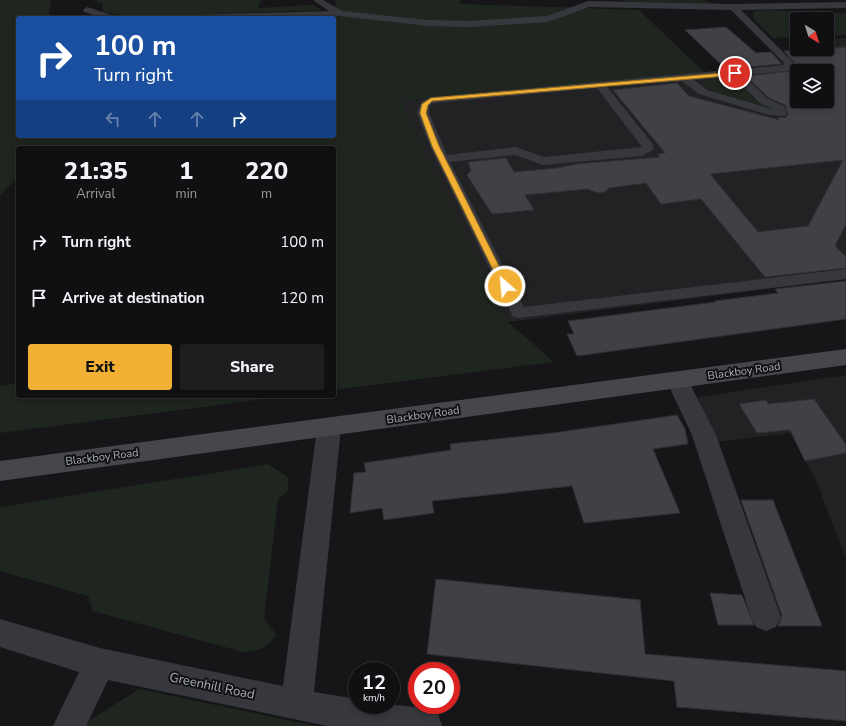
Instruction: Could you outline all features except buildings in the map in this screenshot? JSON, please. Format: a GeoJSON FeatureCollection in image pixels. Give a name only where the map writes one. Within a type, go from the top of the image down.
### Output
{"type":"FeatureCollection","features":[{"type":"Feature","properties":{"kind":"main road","name":"Blackboy Road"},"geometry":{"type":"LineString","coordinates":[[0,470],[329,428],[846,357]]}},
{"type":"Feature","properties":{"kind":"street"},"geometry":{"type":"LineString","coordinates":[[677,380],[704,435],[766,617]]}},
{"type":"Feature","properties":{"kind":"street"},"geometry":{"type":"LineString","coordinates":[[297,705],[329,428]]}},
{"type":"Feature","properties":{"kind":"street","name":"Greenhill Road"},"geometry":{"type":"LineString","coordinates":[[0,633],[100,663],[297,705],[426,726]]}},
{"type":"Feature","properties":{"kind":"street"},"geometry":{"type":"LineString","coordinates":[[69,726],[100,663]]}},
{"type":"Feature","properties":{"kind":"lane"},"geometry":{"type":"LineString","coordinates":[[317,0],[340,13]]}},
{"type":"Feature","properties":{"kind":"lane"},"geometry":{"type":"LineString","coordinates":[[250,16],[340,13],[428,23],[471,24],[548,20],[588,4],[733,7],[846,5]]}},
{"type":"Feature","properties":{"kind":"lane"},"geometry":{"type":"LineString","coordinates":[[733,7],[789,63],[788,68],[431,100],[425,104],[423,113],[442,159],[519,313],[846,274]]}},
{"type":"Feature","properties":{"kind":"lane"},"geometry":{"type":"LineString","coordinates":[[87,10],[106,16]]}},
{"type":"Feature","properties":{"kind":"lane"},"geometry":{"type":"LineString","coordinates":[[685,78],[703,92],[773,113],[781,114],[780,108],[764,101],[735,73]]}},
{"type":"Feature","properties":{"kind":"lane"},"geometry":{"type":"LineString","coordinates":[[442,159],[516,151],[543,161],[643,152],[648,149],[648,146],[600,85]]}},
{"type":"Feature","properties":{"kind":"shaded area"},"geometry":{"type":"Polygon","coordinates":[[[0,0],[51,0],[49,14],[85,16],[16,16],[16,138],[336,138],[336,16],[333,16],[336,0],[460,0],[460,4],[639,10],[706,74],[400,101],[508,322],[554,362],[336,390],[336,146],[16,146],[16,179],[0,195],[0,0]]]}},
{"type":"Feature","properties":{"kind":"shaded area"},"geometry":{"type":"Polygon","coordinates":[[[94,0],[261,0],[258,8],[312,5],[322,10],[126,16],[103,12],[102,3],[94,0]]]}},
{"type":"Feature","properties":{"kind":"shaded area"},"geometry":{"type":"Polygon","coordinates":[[[619,0],[701,0],[712,3],[633,2],[619,0]]]}},
{"type":"Feature","properties":{"kind":"shaded area"},"geometry":{"type":"Polygon","coordinates":[[[755,11],[819,12],[790,12],[790,37],[773,38],[753,18],[755,11]]]}},
{"type":"Feature","properties":{"kind":"shaded area"},"geometry":{"type":"Polygon","coordinates":[[[834,13],[846,13],[846,35],[834,36],[834,13]]]}},
{"type":"Feature","properties":{"kind":"shaded area"},"geometry":{"type":"Polygon","coordinates":[[[846,38],[846,279],[508,322],[400,101],[782,67],[790,49],[790,56],[834,56],[834,39],[846,38]]]}},
{"type":"Feature","properties":{"kind":"shaded area"},"geometry":{"type":"Polygon","coordinates":[[[724,78],[733,80],[756,101],[775,109],[774,110],[721,95],[701,80],[724,78]]]}},
{"type":"Feature","properties":{"kind":"shaded area"},"geometry":{"type":"Polygon","coordinates":[[[846,375],[846,559],[816,480],[791,433],[714,442],[698,397],[846,375]]]}},
{"type":"Feature","properties":{"kind":"shaded area"},"geometry":{"type":"Polygon","coordinates":[[[16,383],[16,398],[274,398],[0,433],[0,386],[16,383]]]}},
{"type":"Feature","properties":{"kind":"shaded area"},"geometry":{"type":"Polygon","coordinates":[[[268,464],[288,477],[288,491],[278,499],[264,619],[277,635],[266,646],[259,650],[243,652],[93,611],[88,596],[0,571],[0,507],[268,464]]]}},
{"type":"Feature","properties":{"kind":"shaded area"},"geometry":{"type":"Polygon","coordinates":[[[139,689],[316,726],[81,726],[139,689]]]}},
{"type":"Feature","properties":{"kind":"route"},"geometry":{"type":"LineString","coordinates":[[505,286],[436,146],[423,113],[425,104],[431,100],[735,73]]}}]}
